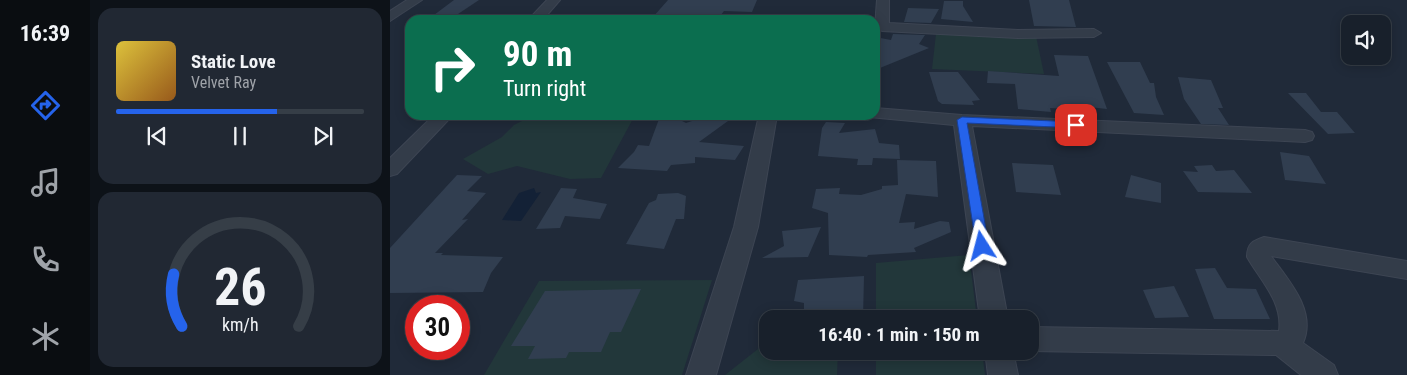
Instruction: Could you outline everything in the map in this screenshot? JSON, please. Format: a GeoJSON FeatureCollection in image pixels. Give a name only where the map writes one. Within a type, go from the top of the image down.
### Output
{"type":"FeatureCollection","features":[{"type":"Feature","properties":{"kind":"street"},"geometry":{"type":"LineString","coordinates":[[390,17],[416,0]]}},
{"type":"Feature","properties":{"kind":"street"},"geometry":{"type":"LineString","coordinates":[[540,15],[554,0]]}},
{"type":"Feature","properties":{"kind":"street"},"geometry":{"type":"LineString","coordinates":[[880,16],[883,0]]}},
{"type":"Feature","properties":{"kind":"street"},"geometry":{"type":"LineString","coordinates":[[880,27],[1018,34],[1094,33]]}},
{"type":"Feature","properties":{"kind":"street"},"geometry":{"type":"LineString","coordinates":[[880,113],[962,120],[1305,136]]}},
{"type":"Feature","properties":{"kind":"street"},"geometry":{"type":"LineString","coordinates":[[390,170],[439,120]]}},
{"type":"Feature","properties":{"kind":"street"},"geometry":{"type":"LineString","coordinates":[[701,375],[746,226],[767,120]]}},
{"type":"Feature","properties":{"kind":"street"},"geometry":{"type":"LineString","coordinates":[[962,120],[993,310]]}},
{"type":"Feature","properties":{"kind":"street"},"geometry":{"type":"LineString","coordinates":[[1039,339],[1282,343],[1290,340],[1295,331],[1294,315],[1259,256],[1260,249],[1264,246],[1407,270]]}},
{"type":"Feature","properties":{"kind":"street"},"geometry":{"type":"LineString","coordinates":[[1282,343],[1323,375]]}},
{"type":"Feature","properties":{"kind":"street"},"geometry":{"type":"LineString","coordinates":[[1000,360],[1003,375]]}},
{"type":"Feature","properties":{"kind":"green space"},"geometry":{"type":"Polygon","coordinates":[[[936,34],[1036,36],[1044,74],[932,69],[936,34]]]}},
{"type":"Feature","properties":{"kind":"green space"},"geometry":{"type":"Polygon","coordinates":[[[524,120],[632,120],[601,178],[570,179],[517,166],[488,174],[463,159],[502,137],[514,125],[524,120]]]}},
{"type":"Feature","properties":{"kind":"green space"},"geometry":{"type":"Polygon","coordinates":[[[969,255],[976,310],[876,310],[876,263],[969,255]]]}},
{"type":"Feature","properties":{"kind":"green space"},"geometry":{"type":"Polygon","coordinates":[[[712,280],[682,375],[484,375],[539,281],[712,280]]]}},
{"type":"Feature","properties":{"kind":"green space"},"geometry":{"type":"Polygon","coordinates":[[[759,348],[759,360],[838,360],[837,375],[725,375],[759,348]]]}},
{"type":"Feature","properties":{"kind":"green space"},"geometry":{"type":"Polygon","coordinates":[[[876,360],[983,360],[985,375],[876,375],[876,360]]]}},
{"type":"Feature","properties":{"kind":"water"},"geometry":{"type":"Polygon","coordinates":[[[534,188],[536,193],[541,192],[521,221],[502,220],[519,193],[534,188]]]}},
{"type":"Feature","properties":{"kind":"building"},"geometry":{"type":"Polygon","coordinates":[[[454,0],[479,0],[458,14],[434,15],[454,0]]]}},
{"type":"Feature","properties":{"kind":"building"},"geometry":{"type":"Polygon","coordinates":[[[668,0],[757,0],[752,12],[724,11],[721,15],[655,15],[668,0]]]}},
{"type":"Feature","properties":{"kind":"building"},"geometry":{"type":"Polygon","coordinates":[[[1029,0],[1069,0],[1076,27],[1034,26],[1029,0]]]}},
{"type":"Feature","properties":{"kind":"building"},"geometry":{"type":"Polygon","coordinates":[[[944,1],[963,1],[963,6],[973,22],[941,19],[944,1]]]}},
{"type":"Feature","properties":{"kind":"building"},"geometry":{"type":"Polygon","coordinates":[[[908,8],[939,9],[931,23],[904,22],[908,8]]]}},
{"type":"Feature","properties":{"kind":"building"},"geometry":{"type":"Polygon","coordinates":[[[893,34],[925,35],[919,44],[929,48],[880,68],[880,38],[891,40],[893,34]]]}},
{"type":"Feature","properties":{"kind":"building"},"geometry":{"type":"Polygon","coordinates":[[[1054,55],[1088,56],[1107,109],[1080,106],[1082,110],[1050,108],[1051,112],[1018,109],[1015,84],[987,83],[988,71],[1059,76],[1054,55]]]}},
{"type":"Feature","properties":{"kind":"building"},"geometry":{"type":"Polygon","coordinates":[[[1107,62],[1140,62],[1150,83],[1154,83],[1156,97],[1164,115],[1134,113],[1107,62]]]}},
{"type":"Feature","properties":{"kind":"building"},"geometry":{"type":"Polygon","coordinates":[[[929,72],[958,72],[980,100],[972,101],[974,105],[942,104],[938,101],[929,72]]]}},
{"type":"Feature","properties":{"kind":"building"},"geometry":{"type":"Polygon","coordinates":[[[1178,77],[1211,80],[1223,108],[1218,108],[1229,125],[1201,124],[1184,99],[1178,77]]]}},
{"type":"Feature","properties":{"kind":"building"},"geometry":{"type":"Polygon","coordinates":[[[1288,93],[1306,93],[1321,112],[1337,112],[1355,133],[1328,134],[1288,93]]]}},
{"type":"Feature","properties":{"kind":"building"},"geometry":{"type":"Polygon","coordinates":[[[659,120],[680,120],[686,123],[695,120],[719,120],[728,121],[699,142],[744,146],[735,160],[695,157],[695,163],[671,165],[667,171],[618,168],[634,152],[638,145],[649,146],[659,120]]]}},
{"type":"Feature","properties":{"kind":"building"},"geometry":{"type":"Polygon","coordinates":[[[826,122],[845,123],[839,133],[875,129],[879,143],[899,145],[900,159],[873,158],[872,165],[857,165],[858,159],[818,156],[822,128],[826,122]]]}},
{"type":"Feature","properties":{"kind":"building"},"geometry":{"type":"Polygon","coordinates":[[[1280,152],[1309,156],[1326,184],[1285,180],[1280,152]]]}},
{"type":"Feature","properties":{"kind":"building"},"geometry":{"type":"Polygon","coordinates":[[[897,160],[936,161],[938,197],[906,194],[899,223],[915,222],[914,229],[940,221],[949,222],[951,232],[914,248],[916,252],[868,255],[867,257],[829,255],[828,213],[812,208],[816,189],[840,188],[839,194],[861,195],[882,189],[882,186],[898,185],[897,160]]]}},
{"type":"Feature","properties":{"kind":"building"},"geometry":{"type":"Polygon","coordinates":[[[1012,163],[1053,165],[1061,195],[1016,192],[1012,163]]]}},
{"type":"Feature","properties":{"kind":"building"},"geometry":{"type":"Polygon","coordinates":[[[1212,165],[1216,171],[1234,170],[1252,193],[1198,192],[1183,171],[1198,172],[1194,166],[1212,165]]]}},
{"type":"Feature","properties":{"kind":"building"},"geometry":{"type":"Polygon","coordinates":[[[457,175],[482,176],[467,191],[486,193],[462,220],[468,219],[435,253],[443,253],[441,255],[503,257],[491,273],[483,292],[390,293],[390,248],[457,175]]]}},
{"type":"Feature","properties":{"kind":"building"},"geometry":{"type":"Polygon","coordinates":[[[1131,175],[1161,183],[1161,203],[1125,197],[1131,175]]]}},
{"type":"Feature","properties":{"kind":"building"},"geometry":{"type":"Polygon","coordinates":[[[561,188],[577,189],[573,198],[607,204],[600,219],[565,216],[560,228],[536,229],[561,188]]]}},
{"type":"Feature","properties":{"kind":"building"},"geometry":{"type":"Polygon","coordinates":[[[678,193],[686,196],[684,219],[676,219],[664,249],[626,244],[649,203],[656,200],[658,194],[678,193]]]}},
{"type":"Feature","properties":{"kind":"building"},"geometry":{"type":"Polygon","coordinates":[[[821,227],[808,257],[762,258],[784,246],[782,231],[821,227]]]}},
{"type":"Feature","properties":{"kind":"building"},"geometry":{"type":"Polygon","coordinates":[[[1215,268],[1227,288],[1256,289],[1270,319],[1214,319],[1195,269],[1215,268]]]}},
{"type":"Feature","properties":{"kind":"building"},"geometry":{"type":"Polygon","coordinates":[[[864,276],[863,310],[804,310],[804,303],[794,301],[798,280],[864,276]]]}},
{"type":"Feature","properties":{"kind":"building"},"geometry":{"type":"Polygon","coordinates":[[[1174,286],[1189,317],[1155,318],[1143,290],[1174,286]]]}},
{"type":"Feature","properties":{"kind":"building"},"geometry":{"type":"Polygon","coordinates":[[[641,289],[621,332],[610,332],[601,352],[569,352],[566,358],[528,359],[535,346],[511,346],[545,291],[641,289]]]}},
{"type":"Feature","properties":{"kind":"route"},"geometry":{"type":"LineString","coordinates":[[982,246],[962,120],[1076,125]]}}]}
